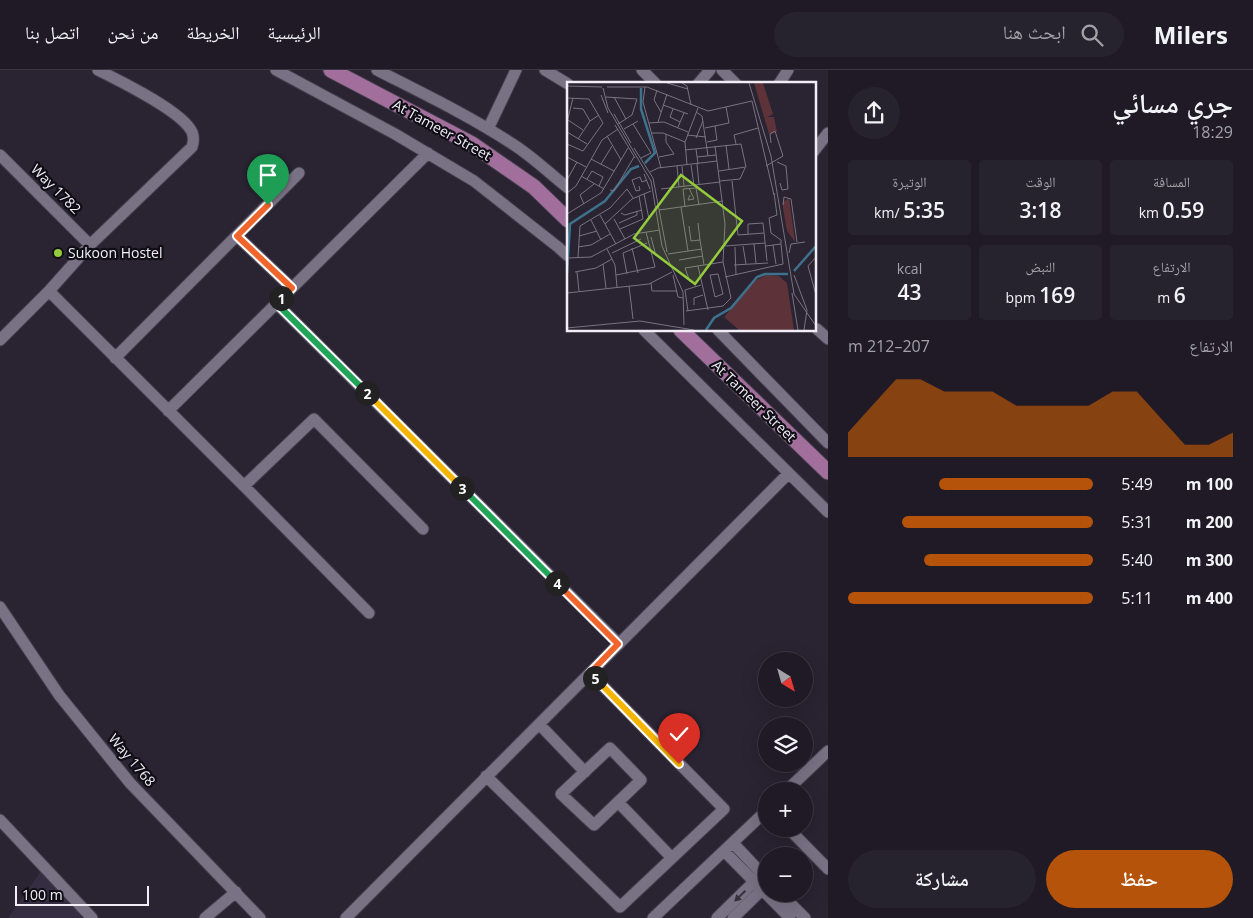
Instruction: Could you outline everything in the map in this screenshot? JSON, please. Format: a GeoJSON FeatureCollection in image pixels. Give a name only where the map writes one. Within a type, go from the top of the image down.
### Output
{"type":"FeatureCollection","features":[{"type":"Feature","properties":{"kind":"main road","name":"At Tameer Street"},"geometry":{"type":"LineString","coordinates":[[331,70],[472,144],[534,188],[567,219]]}},
{"type":"Feature","properties":{"kind":"main road","name":"At Tameer Street"},"geometry":{"type":"LineString","coordinates":[[691,336],[828,472]]}},
{"type":"Feature","properties":{"kind":"street"},"geometry":{"type":"LineString","coordinates":[[0,340],[49,291],[90,244],[192,147],[194,140],[192,132],[186,123],[152,99],[98,70]]}},
{"type":"Feature","properties":{"kind":"street"},"geometry":{"type":"LineString","coordinates":[[276,70],[395,134],[474,181],[567,255]]}},
{"type":"Feature","properties":{"kind":"street"},"geometry":{"type":"LineString","coordinates":[[377,70],[488,129],[535,160],[567,187]]}},
{"type":"Feature","properties":{"kind":"street"},"geometry":{"type":"LineString","coordinates":[[488,129],[516,70]]}},
{"type":"Feature","properties":{"kind":"street"},"geometry":{"type":"LineString","coordinates":[[545,70],[567,83]]}},
{"type":"Feature","properties":{"kind":"street"},"geometry":{"type":"LineString","coordinates":[[642,70],[654,82]]}},
{"type":"Feature","properties":{"kind":"street"},"geometry":{"type":"LineString","coordinates":[[700,82],[710,70]]}},
{"type":"Feature","properties":{"kind":"street"},"geometry":{"type":"LineString","coordinates":[[722,70],[734,82]]}},
{"type":"Feature","properties":{"kind":"street"},"geometry":{"type":"LineString","coordinates":[[780,82],[788,70]]}},
{"type":"Feature","properties":{"kind":"street"},"geometry":{"type":"LineString","coordinates":[[816,148],[828,133]]}},
{"type":"Feature","properties":{"kind":"street"},"geometry":{"type":"LineString","coordinates":[[168,411],[428,153]]}},
{"type":"Feature","properties":{"kind":"street","name":"Way 1782"},"geometry":{"type":"LineString","coordinates":[[0,155],[90,244]]}},
{"type":"Feature","properties":{"kind":"street"},"geometry":{"type":"LineString","coordinates":[[115,358],[299,173]]}},
{"type":"Feature","properties":{"kind":"street"},"geometry":{"type":"LineString","coordinates":[[237,236],[292,288]]}},
{"type":"Feature","properties":{"kind":"street"},"geometry":{"type":"LineString","coordinates":[[49,291],[369,613]]}},
{"type":"Feature","properties":{"kind":"street"},"geometry":{"type":"LineString","coordinates":[[276,303],[618,644]]}},
{"type":"Feature","properties":{"kind":"street"},"geometry":{"type":"LineString","coordinates":[[818,329],[828,339]]}},
{"type":"Feature","properties":{"kind":"street"},"geometry":{"type":"LineString","coordinates":[[645,331],[828,512]]}},
{"type":"Feature","properties":{"kind":"street"},"geometry":{"type":"LineString","coordinates":[[719,331],[828,443]]}},
{"type":"Feature","properties":{"kind":"street"},"geometry":{"type":"LineString","coordinates":[[244,486],[314,419],[423,529]]}},
{"type":"Feature","properties":{"kind":"street"},"geometry":{"type":"LineString","coordinates":[[346,918],[788,474]]}},
{"type":"Feature","properties":{"kind":"street","name":"Way 1768"},"geometry":{"type":"LineString","coordinates":[[0,607],[59,695],[130,783],[260,918]]}},
{"type":"Feature","properties":{"kind":"street"},"geometry":{"type":"LineString","coordinates":[[486,776],[620,907],[724,809],[590,673]]}},
{"type":"Feature","properties":{"kind":"street"},"geometry":{"type":"LineString","coordinates":[[539,724],[585,772]]}},
{"type":"Feature","properties":{"kind":"street"},"geometry":{"type":"LineString","coordinates":[[610,748],[641,780],[618,802],[594,825],[561,794],[610,748]]}},
{"type":"Feature","properties":{"kind":"street"},"geometry":{"type":"LineString","coordinates":[[795,782],[828,751]]}},
{"type":"Feature","properties":{"kind":"street"},"geometry":{"type":"LineString","coordinates":[[618,802],[672,858]]}},
{"type":"Feature","properties":{"kind":"street"},"geometry":{"type":"LineString","coordinates":[[657,917],[758,819]]}},
{"type":"Feature","properties":{"kind":"street"},"geometry":{"type":"LineString","coordinates":[[0,820],[92,918]]}},
{"type":"Feature","properties":{"kind":"street"},"geometry":{"type":"LineString","coordinates":[[797,837],[828,869]]}},
{"type":"Feature","properties":{"kind":"street"},"geometry":{"type":"LineString","coordinates":[[728,847],[758,878]]}},
{"type":"Feature","properties":{"kind":"street"},"geometry":{"type":"LineString","coordinates":[[717,918],[758,885]]}},
{"type":"Feature","properties":{"kind":"street"},"geometry":{"type":"LineString","coordinates":[[733,918],[758,887]]}},
{"type":"Feature","properties":{"kind":"street"},"geometry":{"type":"LineString","coordinates":[[205,918],[236,892]]}},
{"type":"Feature","properties":{"kind":"street"},"geometry":{"type":"LineString","coordinates":[[778,902],[790,918]]}},
{"type":"Feature","properties":{"kind":"street"},"geometry":{"type":"LineString","coordinates":[[789,902],[804,918]]}},
{"type":"Feature","properties":{"kind":"shaded area"},"geometry":{"type":"Polygon","coordinates":[[[44,867],[92,918],[8,918],[44,867]]]}},
{"type":"Feature","properties":{"kind":"place","name":"Sukoon Hostel"},"geometry":{"type":"Point","coordinates":[58,253]}},
{"type":"Feature","properties":{"kind":"route"},"geometry":{"type":"LineString","coordinates":[[268,205],[237,236],[292,288],[276,303],[618,644],[590,673],[679,764]]}}]}
